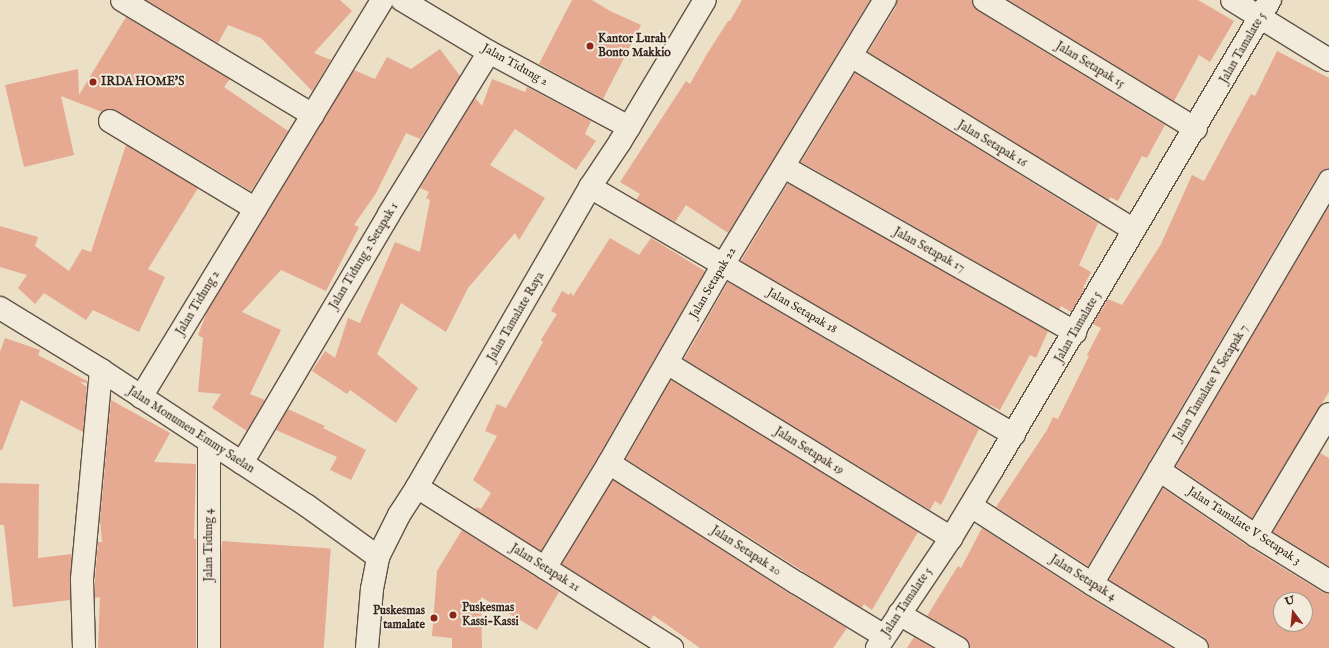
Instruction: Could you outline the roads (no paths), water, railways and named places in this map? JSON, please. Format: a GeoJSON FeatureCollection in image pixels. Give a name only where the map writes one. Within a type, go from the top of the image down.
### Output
{"type":"FeatureCollection","features":[{"type":"Feature","properties":{"kind":"street"},"geometry":{"type":"LineString","coordinates":[[122,0],[313,115]]}},
{"type":"Feature","properties":{"kind":"street","name":"Jalan Tidung 2"},"geometry":{"type":"LineString","coordinates":[[140,398],[382,0]]}},
{"type":"Feature","properties":{"kind":"street","name":"Jalan Tidung 2"},"geometry":{"type":"LineString","coordinates":[[402,0],[489,52],[629,127]]}},
{"type":"Feature","properties":{"kind":"street","name":"Jalan Tamalate Raya"},"geometry":{"type":"LineString","coordinates":[[367,648],[372,589],[378,557],[399,514],[417,487],[590,187],[629,127],[704,0]]}},
{"type":"Feature","properties":{"kind":"street","name":"Jalan Setapak 22"},"geometry":{"type":"LineString","coordinates":[[545,568],[668,363],[723,265],[885,0]]}},
{"type":"Feature","properties":{"kind":"street","name":"Jalan Setapak 15"},"geometry":{"type":"LineString","coordinates":[[984,0],[1196,129]]}},
{"type":"Feature","properties":{"kind":"street"},"geometry":{"type":"LineString","coordinates":[[1232,0],[1266,8],[1329,60]]}},
{"type":"Feature","properties":{"kind":"street","name":"Jalan Tamalate 5"},"geometry":{"type":"LineString","coordinates":[[881,642],[971,506],[1134,230],[1196,129],[1266,8]]}},
{"type":"Feature","properties":{"kind":"street","name":"Jalan Tidung 2 Setapak 1"},"geometry":{"type":"LineString","coordinates":[[242,463],[389,214],[489,52]]}},
{"type":"Feature","properties":{"kind":"street","name":"Jalan Setapak 16"},"geometry":{"type":"LineString","coordinates":[[851,56],[988,142],[1134,230]]}},
{"type":"Feature","properties":{"kind":"street"},"geometry":{"type":"LineString","coordinates":[[110,121],[256,208]]}},
{"type":"Feature","properties":{"kind":"street","name":"Jalan Setapak 17"},"geometry":{"type":"LineString","coordinates":[[784,167],[1075,332]]}},
{"type":"Feature","properties":{"kind":"street","name":"Jalan Tamalate V Setapak 7"},"geometry":{"type":"LineString","coordinates":[[1092,584],[1329,181]]}},
{"type":"Feature","properties":{"kind":"street","name":"Jalan Setapak 18"},"geometry":{"type":"LineString","coordinates":[[590,187],[1014,434]]}},
{"type":"Feature","properties":{"kind":"street","name":"Jalan Monumen Emmy Saelan"},"geometry":{"type":"LineString","coordinates":[[0,308],[101,370],[140,398],[306,504],[378,557]]}},
{"type":"Feature","properties":{"kind":"street","name":"Jalan Setapak 19"},"geometry":{"type":"LineString","coordinates":[[668,363],[951,538]]}},
{"type":"Feature","properties":{"kind":"street"},"geometry":{"type":"LineString","coordinates":[[84,648],[82,580],[101,370]]}},
{"type":"Feature","properties":{"kind":"street"},"geometry":{"type":"LineString","coordinates":[[1256,536],[1329,414]]}},
{"type":"Feature","properties":{"kind":"street","name":"Jalan Tidung 4"},"geometry":{"type":"LineString","coordinates":[[209,443],[209,648]]}},
{"type":"Feature","properties":{"kind":"street","name":"Jalan Setapak 20"},"geometry":{"type":"LineString","coordinates":[[609,463],[797,583],[881,642]]}},
{"type":"Feature","properties":{"kind":"street","name":"Jalan Tamalate V Setapak 3"},"geometry":{"type":"LineString","coordinates":[[1159,470],[1256,536],[1329,581]]}},
{"type":"Feature","properties":{"kind":"street","name":"Jalan Setapak 21"},"geometry":{"type":"LineString","coordinates":[[417,487],[672,648]]}},
{"type":"Feature","properties":{"kind":"street","name":"Jalan Setapak 4"},"geometry":{"type":"LineString","coordinates":[[971,506],[1092,584],[1197,648]]}},
{"type":"Feature","properties":{"kind":"street"},"geometry":{"type":"LineString","coordinates":[[899,614],[958,648]]}},
{"type":"Feature","properties":{"kind":"place","name":"Kantor Lurah Bonto Makkio"},"geometry":{"type":"Point","coordinates":[590,46]}},
{"type":"Feature","properties":{"kind":"place","name":"IRDA HOME'S"},"geometry":{"type":"Point","coordinates":[93,82]}},
{"type":"Feature","properties":{"kind":"place","name":"Puskesmas Kassi-Kassi"},"geometry":{"type":"Point","coordinates":[453,615]}},
{"type":"Feature","properties":{"kind":"place","name":"Puskesmas tamalate"},"geometry":{"type":"Point","coordinates":[434,618]}}]}
